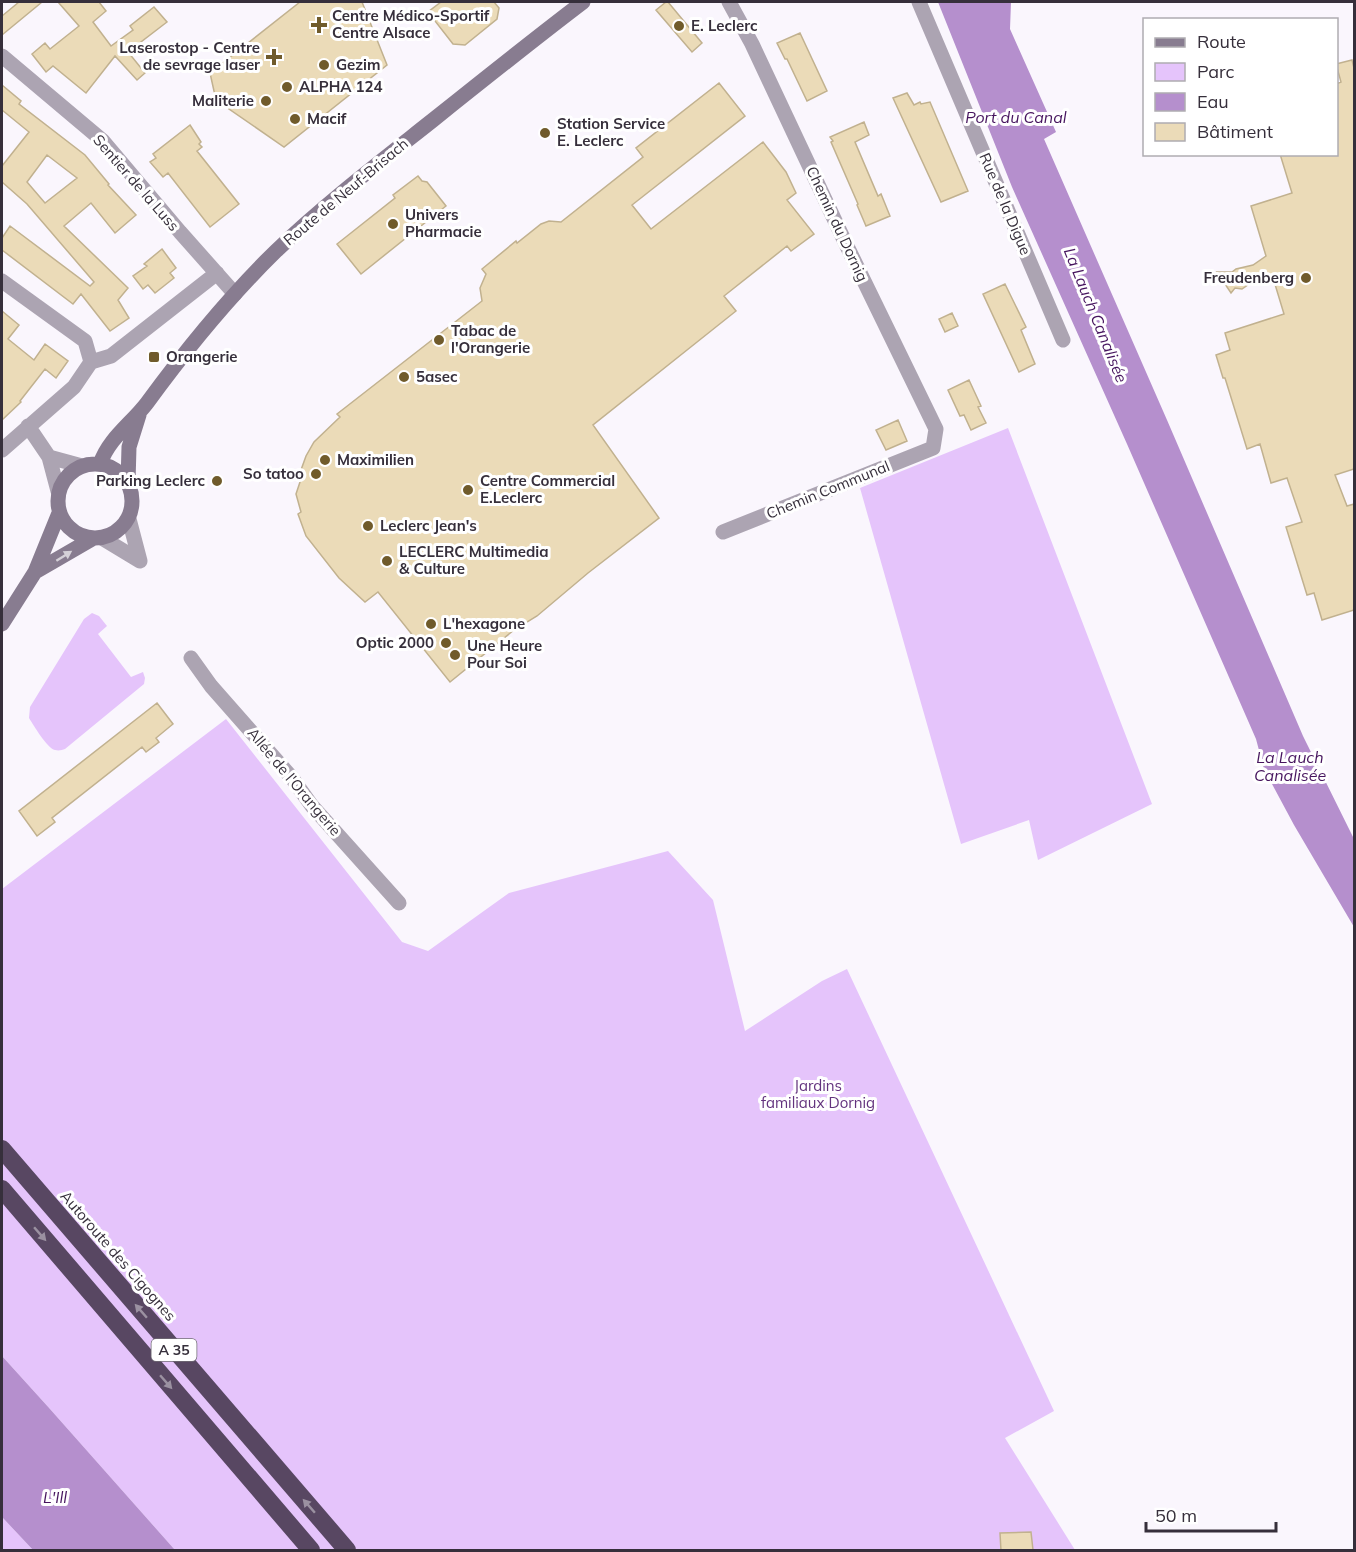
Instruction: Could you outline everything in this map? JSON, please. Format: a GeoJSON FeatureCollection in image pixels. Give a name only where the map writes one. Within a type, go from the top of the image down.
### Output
{"type":"FeatureCollection","features":[{"type":"Feature","properties":{"kind":"highway","name":"Autoroute des Cigognes"},"geometry":{"type":"LineString","coordinates":[[2,1149],[347,1551]]}},
{"type":"Feature","properties":{"kind":"highway","name":"A 35"},"geometry":{"type":"LineString","coordinates":[[2,1189],[311,1551]]}},
{"type":"Feature","properties":{"kind":"main road","name":"Route de Neuf-Brisach"},"geometry":{"type":"LineString","coordinates":[[100,464],[114,438],[139,413],[235,294],[278,250],[335,199],[583,2]]}},
{"type":"Feature","properties":{"kind":"main road","name":"Route de Neuf-Brisach"},"geometry":{"type":"LineString","coordinates":[[128,482],[129,447],[139,413]]}},
{"type":"Feature","properties":{"kind":"main road"},"geometry":{"type":"LineString","coordinates":[[2,624],[35,572],[58,513],[58,491],[67,476],[82,466],[100,464],[116,470],[128,482],[133,501],[129,519],[117,532],[97,539],[35,572]]}},
{"type":"Feature","properties":{"kind":"main road"},"geometry":{"type":"LineString","coordinates":[[58,513],[71,531],[97,539]]}},
{"type":"Feature","properties":{"kind":"street","name":"Chemin du Dornig"},"geometry":{"type":"LineString","coordinates":[[729,2],[752,44],[936,429],[933,448]]}},
{"type":"Feature","properties":{"kind":"street","name":"Rue de la Digue"},"geometry":{"type":"LineString","coordinates":[[919,2],[1063,340]]}},
{"type":"Feature","properties":{"kind":"street","name":"Sentier de la Luss"},"geometry":{"type":"LineString","coordinates":[[2,56],[103,141],[235,294]]}},
{"type":"Feature","properties":{"kind":"street"},"geometry":{"type":"LineString","coordinates":[[2,450],[74,387],[91,362],[111,356],[217,273]]}},
{"type":"Feature","properties":{"kind":"street"},"geometry":{"type":"LineString","coordinates":[[2,281],[85,341],[91,362]]}},
{"type":"Feature","properties":{"kind":"street"},"geometry":{"type":"LineString","coordinates":[[28,426],[49,457],[58,491]]}},
{"type":"Feature","properties":{"kind":"street","name":"Chemin Communal"},"geometry":{"type":"LineString","coordinates":[[723,532],[933,448]]}},
{"type":"Feature","properties":{"kind":"street"},"geometry":{"type":"LineString","coordinates":[[49,457],[82,466]]}},
{"type":"Feature","properties":{"kind":"street"},"geometry":{"type":"LineString","coordinates":[[97,539],[140,561],[129,519]]}},
{"type":"Feature","properties":{"kind":"street","name":"Allée de l'Orangerie"},"geometry":{"type":"LineString","coordinates":[[191,658],[211,686],[292,778],[312,806],[399,903]]}},
{"type":"Feature","properties":{"kind":"green space"},"geometry":{"type":"Polygon","coordinates":[[[1008,428],[1152,804],[1038,860],[1029,820],[961,844],[860,488],[1008,428]]]}},
{"type":"Feature","properties":{"kind":"green space"},"geometry":{"type":"Polygon","coordinates":[[[92,613],[99,616],[107,626],[98,634],[131,677],[143,672],[144,684],[65,749],[55,750],[45,741],[29,718],[30,707],[84,619],[92,613]]]}},
{"type":"Feature","properties":{"kind":"green space","name":"Jardins familiaux Dornig"},"geometry":{"type":"Polygon","coordinates":[[[226,719],[402,942],[428,951],[509,893],[668,851],[713,900],[745,1031],[822,981],[847,969],[1054,1411],[1005,1438],[1075,1550],[175,1550],[2,1356],[2,889],[226,719]]]}},
{"type":"Feature","properties":{"kind":"green space"},"geometry":{"type":"Polygon","coordinates":[[[2,1517],[33,1550],[2,1550],[2,1517]]]}},
{"type":"Feature","properties":{"kind":"water"},"geometry":{"type":"Polygon","coordinates":[[[938,2],[1011,2],[1010,29],[1056,132],[1044,139],[1303,736],[1354,839],[1354,927],[1264,769],[1256,739],[1012,187],[938,2]]]}},
{"type":"Feature","properties":{"kind":"water","name":"L'Ill"},"geometry":{"type":"Polygon","coordinates":[[[2,1356],[175,1550],[33,1550],[2,1517],[2,1356]]]}},
{"type":"Feature","properties":{"kind":"building"},"geometry":{"type":"Polygon","coordinates":[[[19,2],[42,2],[2,35],[2,16],[19,2]]]}},
{"type":"Feature","properties":{"kind":"building"},"geometry":{"type":"Polygon","coordinates":[[[58,2],[99,2],[106,11],[93,22],[111,46],[133,30],[130,26],[154,7],[167,22],[128,52],[145,73],[137,80],[115,56],[86,93],[53,66],[46,72],[32,54],[45,43],[50,49],[79,26],[58,2]]]}},
{"type":"Feature","properties":{"kind":"building","name":"ALPHA 124"},"geometry":{"type":"Polygon","coordinates":[[[300,2],[362,2],[387,65],[284,147],[216,100],[210,73],[300,2]]]}},
{"type":"Feature","properties":{"kind":"building"},"geometry":{"type":"Polygon","coordinates":[[[441,2],[494,2],[499,8],[497,19],[465,45],[453,44],[428,12],[441,2]]]}},
{"type":"Feature","properties":{"kind":"building","name":"E. Leclerc"},"geometry":{"type":"Polygon","coordinates":[[[666,2],[702,43],[692,52],[656,10],[666,2]]]}},
{"type":"Feature","properties":{"kind":"building"},"geometry":{"type":"Polygon","coordinates":[[[800,33],[827,91],[807,101],[777,43],[800,33]]]}},
{"type":"Feature","properties":{"kind":"building","name":"Freudenberg"},"geometry":{"type":"Polygon","coordinates":[[[1352,60],[1354,68],[1354,469],[1335,475],[1347,506],[1354,504],[1354,610],[1322,620],[1314,593],[1307,595],[1286,527],[1302,522],[1287,478],[1271,483],[1260,444],[1247,449],[1216,355],[1230,350],[1225,333],[1284,314],[1274,281],[1260,285],[1258,278],[1242,289],[1235,288],[1231,293],[1217,272],[1232,272],[1253,265],[1266,256],[1251,206],[1292,193],[1281,156],[1338,156],[1338,83],[1341,82],[1338,64],[1352,60]]]}},
{"type":"Feature","properties":{"kind":"building"},"geometry":{"type":"Polygon","coordinates":[[[719,83],[745,116],[632,205],[651,229],[763,142],[786,172],[796,193],[787,200],[814,234],[791,251],[787,246],[724,296],[736,311],[593,425],[659,518],[450,682],[378,592],[365,602],[339,578],[306,536],[298,514],[301,512],[296,494],[306,456],[314,442],[340,417],[337,414],[482,301],[480,288],[486,274],[482,269],[541,224],[549,221],[561,222],[643,157],[636,148],[719,83]]]}},
{"type":"Feature","properties":{"kind":"building"},"geometry":{"type":"Polygon","coordinates":[[[2,85],[21,101],[19,104],[85,155],[108,185],[136,215],[115,233],[91,203],[64,226],[128,288],[118,300],[129,318],[110,331],[81,294],[73,304],[2,250],[2,238],[10,226],[90,286],[94,282],[27,204],[2,182],[2,166],[29,132],[2,110],[2,85]],[[47,155],[27,182],[45,203],[77,178],[47,155]]]}},
{"type":"Feature","properties":{"kind":"building"},"geometry":{"type":"Polygon","coordinates":[[[907,93],[914,105],[920,102],[921,104],[930,102],[968,191],[941,202],[893,98],[907,93]]]}},
{"type":"Feature","properties":{"kind":"building"},"geometry":{"type":"Polygon","coordinates":[[[864,122],[869,135],[855,142],[878,196],[881,194],[890,216],[866,226],[830,137],[864,122]]]}},
{"type":"Feature","properties":{"kind":"building"},"geometry":{"type":"Polygon","coordinates":[[[190,125],[201,142],[199,144],[202,147],[197,151],[239,204],[210,227],[168,173],[163,177],[150,162],[156,158],[153,154],[190,125]]]}},
{"type":"Feature","properties":{"kind":"building","name":"Univers Pharmacie"},"geometry":{"type":"Polygon","coordinates":[[[418,176],[422,181],[427,182],[446,206],[361,274],[337,244],[395,198],[393,195],[418,176]]]}},
{"type":"Feature","properties":{"kind":"building"},"geometry":{"type":"Polygon","coordinates":[[[162,249],[176,268],[170,273],[174,278],[155,293],[148,285],[143,289],[133,276],[147,266],[144,264],[162,249]]]}},
{"type":"Feature","properties":{"kind":"building"},"geometry":{"type":"Polygon","coordinates":[[[1005,284],[1026,327],[1021,330],[1035,364],[1019,372],[983,294],[1005,284]]]}},
{"type":"Feature","properties":{"kind":"building"},"geometry":{"type":"Polygon","coordinates":[[[2,311],[19,325],[8,339],[34,360],[45,344],[68,361],[56,378],[45,369],[21,402],[2,420],[2,311]]]}},
{"type":"Feature","properties":{"kind":"building"},"geometry":{"type":"Polygon","coordinates":[[[952,313],[958,326],[945,332],[939,319],[952,313]]]}},
{"type":"Feature","properties":{"kind":"building"},"geometry":{"type":"Polygon","coordinates":[[[969,380],[986,423],[971,430],[964,415],[960,416],[948,390],[969,380]]]}},
{"type":"Feature","properties":{"kind":"building"},"geometry":{"type":"Polygon","coordinates":[[[898,420],[907,441],[886,450],[876,430],[898,420]]]}},
{"type":"Feature","properties":{"kind":"building"},"geometry":{"type":"Polygon","coordinates":[[[157,703],[173,724],[156,738],[159,742],[146,752],[142,747],[52,818],[55,822],[37,836],[19,811],[157,703]]]}},
{"type":"Feature","properties":{"kind":"building"},"geometry":{"type":"Polygon","coordinates":[[[1031,1532],[1033,1550],[1001,1551],[1000,1533],[1031,1532]]]}},
{"type":"Feature","properties":{"kind":"place","name":"Centre Médico-Sportif Centre Alsace"},"geometry":{"type":"Point","coordinates":[319,25]}},
{"type":"Feature","properties":{"kind":"place","name":"E. Leclerc"},"geometry":{"type":"Point","coordinates":[679,26]}},
{"type":"Feature","properties":{"kind":"place","name":"Laserostop - Centre de sevrage laser"},"geometry":{"type":"Point","coordinates":[274,57]}},
{"type":"Feature","properties":{"kind":"place","name":"Gezim"},"geometry":{"type":"Point","coordinates":[324,65]}},
{"type":"Feature","properties":{"kind":"place","name":"ALPHA 124"},"geometry":{"type":"Point","coordinates":[287,87]}},
{"type":"Feature","properties":{"kind":"place","name":"Maliterie"},"geometry":{"type":"Point","coordinates":[266,101]}},
{"type":"Feature","properties":{"kind":"place","name":"Macif"},"geometry":{"type":"Point","coordinates":[295,119]}},
{"type":"Feature","properties":{"kind":"place","name":"Station Service E. Leclerc"},"geometry":{"type":"Point","coordinates":[545,133]}},
{"type":"Feature","properties":{"kind":"place","name":"Univers Pharmacie"},"geometry":{"type":"Point","coordinates":[393,224]}},
{"type":"Feature","properties":{"kind":"place","name":"Freudenberg"},"geometry":{"type":"Point","coordinates":[1306,278]}},
{"type":"Feature","properties":{"kind":"place","name":"Tabac de l'Orangerie"},"geometry":{"type":"Point","coordinates":[439,340]}},
{"type":"Feature","properties":{"kind":"place","name":"Orangerie"},"geometry":{"type":"Point","coordinates":[154,357]}},
{"type":"Feature","properties":{"kind":"place","name":"5asec"},"geometry":{"type":"Point","coordinates":[404,377]}},
{"type":"Feature","properties":{"kind":"place","name":"Maximilien"},"geometry":{"type":"Point","coordinates":[325,460]}},
{"type":"Feature","properties":{"kind":"place","name":"So tatoo"},"geometry":{"type":"Point","coordinates":[316,474]}},
{"type":"Feature","properties":{"kind":"place","name":"Parking Leclerc"},"geometry":{"type":"Point","coordinates":[217,481]}},
{"type":"Feature","properties":{"kind":"place","name":"Centre Commercial E.Leclerc"},"geometry":{"type":"Point","coordinates":[468,490]}},
{"type":"Feature","properties":{"kind":"place","name":"Leclerc Jean's"},"geometry":{"type":"Point","coordinates":[368,526]}},
{"type":"Feature","properties":{"kind":"place","name":"LECLERC Multimedia & Culture"},"geometry":{"type":"Point","coordinates":[387,561]}},
{"type":"Feature","properties":{"kind":"place","name":"L'hexagone"},"geometry":{"type":"Point","coordinates":[431,624]}},
{"type":"Feature","properties":{"kind":"place","name":"Optic 2000"},"geometry":{"type":"Point","coordinates":[446,643]}},
{"type":"Feature","properties":{"kind":"place","name":"Une Heure Pour Soi"},"geometry":{"type":"Point","coordinates":[455,655]}},
{"type":"Feature","properties":{"kind":"water label","name":"Port du Canal"},"geometry":{"type":"Point","coordinates":[1016,117]}},
{"type":"Feature","properties":{"kind":"water label","name":"La Lauch Canalisée"},"geometry":{"type":"Point","coordinates":[1096,315]}},
{"type":"Feature","properties":{"kind":"water label","name":"La Lauch Canalisée"},"geometry":{"type":"Point","coordinates":[1290,766]}}]}
